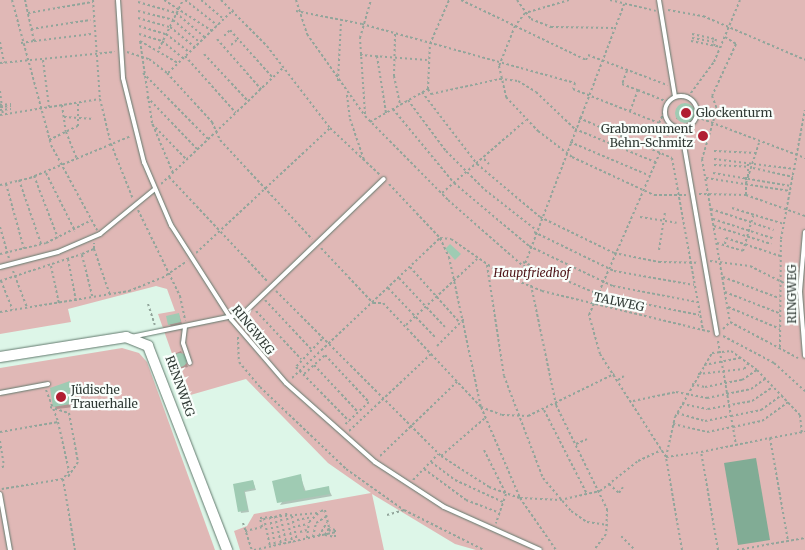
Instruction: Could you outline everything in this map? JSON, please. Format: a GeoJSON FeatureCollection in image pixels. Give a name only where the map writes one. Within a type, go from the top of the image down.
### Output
{"type":"FeatureCollection","features":[{"type":"Feature","properties":{"kind":"street"},"geometry":{"type":"LineString","coordinates":[[0,357],[126,337]]}},
{"type":"Feature","properties":{"kind":"street","name":"RENNWEG"},"geometry":{"type":"LineString","coordinates":[[126,337],[142,342],[156,356],[227,550]]}},
{"type":"Feature","properties":{"kind":"lane","name":"RINGWEG"},"geometry":{"type":"LineString","coordinates":[[118,0],[120,52],[135,134],[155,189],[190,259],[231,319],[286,383],[374,461],[408,485],[494,530],[540,550]]}},
{"type":"Feature","properties":{"kind":"lane"},"geometry":{"type":"LineString","coordinates":[[659,0],[675,97]]}},
{"type":"Feature","properties":{"kind":"lane"},"geometry":{"type":"LineString","coordinates":[[675,97],[688,97],[697,107],[697,117],[681,128],[672,125],[665,110],[668,102],[675,97]]}},
{"type":"Feature","properties":{"kind":"lane"},"geometry":{"type":"LineString","coordinates":[[681,128],[717,334]]}},
{"type":"Feature","properties":{"kind":"lane"},"geometry":{"type":"LineString","coordinates":[[126,337],[231,319],[251,306],[384,179]]}},
{"type":"Feature","properties":{"kind":"lane"},"geometry":{"type":"LineString","coordinates":[[0,267],[58,252],[100,234],[155,189]]}},
{"type":"Feature","properties":{"kind":"lane","name":"RINGWEG"},"geometry":{"type":"LineString","coordinates":[[805,232],[803,292],[805,356]]}},
{"type":"Feature","properties":{"kind":"lane"},"geometry":{"type":"LineString","coordinates":[[186,327],[183,343],[190,362]]}},
{"type":"Feature","properties":{"kind":"lane"},"geometry":{"type":"LineString","coordinates":[[0,393],[46,385]]}},
{"type":"Feature","properties":{"kind":"lane"},"geometry":{"type":"LineString","coordinates":[[0,494],[10,550]]}},
{"type":"Feature","properties":{"kind":"path"},"geometry":{"type":"LineString","coordinates":[[12,0],[25,61],[49,140],[100,234]]}},
{"type":"Feature","properties":{"kind":"path"},"geometry":{"type":"LineString","coordinates":[[25,0],[34,41]]}},
{"type":"Feature","properties":{"kind":"path"},"geometry":{"type":"LineString","coordinates":[[164,0],[180,6],[212,31]]}},
{"type":"Feature","properties":{"kind":"path"},"geometry":{"type":"LineString","coordinates":[[159,49],[184,0],[217,26]]}},
{"type":"Feature","properties":{"kind":"path"},"geometry":{"type":"LineString","coordinates":[[201,0],[224,19]]}},
{"type":"Feature","properties":{"kind":"path"},"geometry":{"type":"LineString","coordinates":[[220,0],[233,10],[284,67],[330,128],[384,179],[440,238],[456,277],[484,419],[520,498],[556,550]]}},
{"type":"Feature","properties":{"kind":"path"},"geometry":{"type":"LineString","coordinates":[[296,0],[296,11],[338,81],[370,122],[442,193],[522,265]]}},
{"type":"Feature","properties":{"kind":"path"},"geometry":{"type":"LineString","coordinates":[[365,116],[360,55],[362,24],[371,0]]}},
{"type":"Feature","properties":{"kind":"path"},"geometry":{"type":"LineString","coordinates":[[449,0],[430,44],[428,89],[431,94],[500,79],[518,81],[536,92],[575,129],[655,162]]}},
{"type":"Feature","properties":{"kind":"path"},"geometry":{"type":"LineString","coordinates":[[461,0],[586,60],[588,55],[674,88]]}},
{"type":"Feature","properties":{"kind":"path"},"geometry":{"type":"LineString","coordinates":[[518,0],[526,13],[551,27],[614,28]]}},
{"type":"Feature","properties":{"kind":"path"},"geometry":{"type":"LineString","coordinates":[[569,0],[526,13],[515,26],[500,62],[500,79],[506,97],[526,120],[566,153],[642,190],[664,198],[679,197]]}},
{"type":"Feature","properties":{"kind":"path"},"geometry":{"type":"LineString","coordinates":[[610,0],[661,10],[680,10],[731,26],[805,60]]}},
{"type":"Feature","properties":{"kind":"path"},"geometry":{"type":"LineString","coordinates":[[688,97],[721,47],[740,0]]}},
{"type":"Feature","properties":{"kind":"path"},"geometry":{"type":"LineString","coordinates":[[28,13],[93,1],[91,20],[93,53],[100,99],[110,144],[136,205],[170,273],[186,327]]}},
{"type":"Feature","properties":{"kind":"path"},"geometry":{"type":"LineString","coordinates":[[138,2],[176,13],[205,37]]}},
{"type":"Feature","properties":{"kind":"path"},"geometry":{"type":"LineString","coordinates":[[520,278],[522,265],[540,217],[624,4]]}},
{"type":"Feature","properties":{"kind":"path"},"geometry":{"type":"LineString","coordinates":[[167,73],[233,10]]}},
{"type":"Feature","properties":{"kind":"path"},"geometry":{"type":"LineString","coordinates":[[138,11],[173,20],[200,42]]}},
{"type":"Feature","properties":{"kind":"path"},"geometry":{"type":"LineString","coordinates":[[296,11],[362,24],[576,84],[573,89],[659,123],[665,110]]}},
{"type":"Feature","properties":{"kind":"path"},"geometry":{"type":"LineString","coordinates":[[138,18],[170,27],[195,47]]}},
{"type":"Feature","properties":{"kind":"path"},"geometry":{"type":"LineString","coordinates":[[31,29],[91,20]]}},
{"type":"Feature","properties":{"kind":"path"},"geometry":{"type":"LineString","coordinates":[[338,81],[342,20]]}},
{"type":"Feature","properties":{"kind":"path"},"geometry":{"type":"LineString","coordinates":[[139,26],[166,34],[189,52]]}},
{"type":"Feature","properties":{"kind":"path"},"geometry":{"type":"LineString","coordinates":[[224,36],[230,30],[273,78]]}},
{"type":"Feature","properties":{"kind":"path"},"geometry":{"type":"LineString","coordinates":[[21,43],[92,34]]}},
{"type":"Feature","properties":{"kind":"path"},"geometry":{"type":"LineString","coordinates":[[139,34],[162,42],[184,57],[236,113]]}},
{"type":"Feature","properties":{"kind":"path"},"geometry":{"type":"LineString","coordinates":[[396,34],[394,57],[400,105]]}},
{"type":"Feature","properties":{"kind":"path"},"geometry":{"type":"LineString","coordinates":[[725,37],[736,44],[712,96],[719,109],[712,123],[702,160],[730,322]]}},
{"type":"Feature","properties":{"kind":"path"},"geometry":{"type":"LineString","coordinates":[[714,44],[692,38],[721,47]]}},
{"type":"Feature","properties":{"kind":"path"},"geometry":{"type":"LineString","coordinates":[[231,45],[238,39]]}},
{"type":"Feature","properties":{"kind":"path"},"geometry":{"type":"LineString","coordinates":[[217,40],[261,90]]}},
{"type":"Feature","properties":{"kind":"path"},"geometry":{"type":"LineString","coordinates":[[0,42],[4,63]]}},
{"type":"Feature","properties":{"kind":"path"},"geometry":{"type":"LineString","coordinates":[[173,173],[152,123],[143,73],[140,42],[159,49],[178,63]]}},
{"type":"Feature","properties":{"kind":"path"},"geometry":{"type":"LineString","coordinates":[[0,63],[120,52],[141,56],[167,73],[265,189],[316,244],[373,303],[383,303],[481,407],[516,416],[544,410],[556,406],[614,374]]}},
{"type":"Feature","properties":{"kind":"path"},"geometry":{"type":"LineString","coordinates":[[204,54],[248,101]]}},
{"type":"Feature","properties":{"kind":"path"},"geometry":{"type":"LineString","coordinates":[[360,55],[428,60]]}},
{"type":"Feature","properties":{"kind":"path"},"geometry":{"type":"LineString","coordinates":[[377,56],[386,113]]}},
{"type":"Feature","properties":{"kind":"path"},"geometry":{"type":"LineString","coordinates":[[43,59],[49,107]]}},
{"type":"Feature","properties":{"kind":"path"},"geometry":{"type":"LineString","coordinates":[[155,189],[284,67]]}},
{"type":"Feature","properties":{"kind":"path"},"geometry":{"type":"LineString","coordinates":[[627,71],[622,84],[668,102]]}},
{"type":"Feature","properties":{"kind":"path"},"geometry":{"type":"LineString","coordinates":[[143,73],[208,139]]}},
{"type":"Feature","properties":{"kind":"path"},"geometry":{"type":"LineString","coordinates":[[370,122],[428,89]]}},
{"type":"Feature","properties":{"kind":"path"},"geometry":{"type":"LineString","coordinates":[[630,111],[638,90]]}},
{"type":"Feature","properties":{"kind":"path"},"geometry":{"type":"LineString","coordinates":[[347,92],[350,119],[365,162]]}},
{"type":"Feature","properties":{"kind":"path"},"geometry":{"type":"LineString","coordinates":[[422,92],[477,164],[540,217],[614,253],[690,264]]}},
{"type":"Feature","properties":{"kind":"path"},"geometry":{"type":"LineString","coordinates":[[147,97],[197,149]]}},
{"type":"Feature","properties":{"kind":"path"},"geometry":{"type":"LineString","coordinates":[[1,101],[1,115],[100,99]]}},
{"type":"Feature","properties":{"kind":"path"},"geometry":{"type":"LineString","coordinates":[[408,100],[467,172],[535,231],[607,268],[694,285]]}},
{"type":"Feature","properties":{"kind":"path"},"geometry":{"type":"LineString","coordinates":[[1,101],[11,106],[1,101]]}},
{"type":"Feature","properties":{"kind":"path"},"geometry":{"type":"LineString","coordinates":[[49,140],[76,128],[80,119],[78,102]]}},
{"type":"Feature","properties":{"kind":"path"},"geometry":{"type":"LineString","coordinates":[[62,105],[66,132],[77,159]]}},
{"type":"Feature","properties":{"kind":"path"},"geometry":{"type":"LineString","coordinates":[[393,109],[454,183],[529,246],[602,281],[697,302]]}},
{"type":"Feature","properties":{"kind":"path"},"geometry":{"type":"LineString","coordinates":[[780,347],[778,278],[780,256],[805,110]]}},
{"type":"Feature","properties":{"kind":"path"},"geometry":{"type":"LineString","coordinates":[[697,117],[805,158]]}},
{"type":"Feature","properties":{"kind":"path"},"geometry":{"type":"LineString","coordinates":[[64,118],[94,120]]}},
{"type":"Feature","properties":{"kind":"path"},"geometry":{"type":"LineString","coordinates":[[579,118],[660,150],[672,158],[697,302],[704,330]]}},
{"type":"Feature","properties":{"kind":"path"},"geometry":{"type":"LineString","coordinates":[[442,193],[526,120]]}},
{"type":"Feature","properties":{"kind":"path"},"geometry":{"type":"LineString","coordinates":[[152,123],[187,160]]}},
{"type":"Feature","properties":{"kind":"path"},"geometry":{"type":"LineString","coordinates":[[672,125],[591,305],[593,339],[666,457],[682,550]]}},
{"type":"Feature","properties":{"kind":"path"},"geometry":{"type":"LineString","coordinates":[[0,312],[93,299],[110,295],[170,273],[190,259],[330,128]]}},
{"type":"Feature","properties":{"kind":"path"},"geometry":{"type":"LineString","coordinates":[[0,184],[46,172],[135,134]]}},
{"type":"Feature","properties":{"kind":"path"},"geometry":{"type":"LineString","coordinates":[[570,142],[649,175]]}},
{"type":"Feature","properties":{"kind":"path"},"geometry":{"type":"LineString","coordinates":[[748,176],[759,142]]}},
{"type":"Feature","properties":{"kind":"path"},"geometry":{"type":"LineString","coordinates":[[714,151],[756,153]]}},
{"type":"Feature","properties":{"kind":"path"},"geometry":{"type":"LineString","coordinates":[[484,158],[490,164]]}},
{"type":"Feature","properties":{"kind":"path"},"geometry":{"type":"LineString","coordinates":[[714,159],[754,161],[795,169]]}},
{"type":"Feature","properties":{"kind":"path"},"geometry":{"type":"LineString","coordinates":[[746,195],[748,161]]}},
{"type":"Feature","properties":{"kind":"path"},"geometry":{"type":"LineString","coordinates":[[714,165],[748,167]]}},
{"type":"Feature","properties":{"kind":"path"},"geometry":{"type":"LineString","coordinates":[[752,168],[793,177]]}},
{"type":"Feature","properties":{"kind":"path"},"geometry":{"type":"LineString","coordinates":[[46,172],[75,231]]}},
{"type":"Feature","properties":{"kind":"path"},"geometry":{"type":"LineString","coordinates":[[713,173],[748,176],[791,186]]}},
{"type":"Feature","properties":{"kind":"path"},"geometry":{"type":"LineString","coordinates":[[34,176],[58,238]]}},
{"type":"Feature","properties":{"kind":"path"},"geometry":{"type":"LineString","coordinates":[[169,177],[322,339],[329,344],[334,344],[438,454],[465,475],[506,494],[520,498],[560,500],[600,491],[638,461],[662,450]]}},
{"type":"Feature","properties":{"kind":"path"},"geometry":{"type":"LineString","coordinates":[[706,178],[747,182],[790,191]]}},
{"type":"Feature","properties":{"kind":"path"},"geometry":{"type":"LineString","coordinates":[[19,180],[41,245]]}},
{"type":"Feature","properties":{"kind":"path"},"geometry":{"type":"LineString","coordinates":[[6,183],[24,250]]}},
{"type":"Feature","properties":{"kind":"path"},"geometry":{"type":"LineString","coordinates":[[708,193],[746,195],[787,207],[805,216]]}},
{"type":"Feature","properties":{"kind":"path"},"geometry":{"type":"LineString","coordinates":[[732,208],[784,224]]}},
{"type":"Feature","properties":{"kind":"path"},"geometry":{"type":"LineString","coordinates":[[711,210],[774,230]]}},
{"type":"Feature","properties":{"kind":"path"},"geometry":{"type":"LineString","coordinates":[[659,250],[665,212]]}},
{"type":"Feature","properties":{"kind":"path"},"geometry":{"type":"LineString","coordinates":[[717,242],[743,251],[753,215]]}},
{"type":"Feature","properties":{"kind":"path"},"geometry":{"type":"LineString","coordinates":[[640,217],[677,223]]}},
{"type":"Feature","properties":{"kind":"path"},"geometry":{"type":"LineString","coordinates":[[713,219],[774,239]]}},
{"type":"Feature","properties":{"kind":"path"},"geometry":{"type":"LineString","coordinates":[[0,254],[41,245],[75,231],[92,220]]}},
{"type":"Feature","properties":{"kind":"path"},"geometry":{"type":"LineString","coordinates":[[714,226],[771,244]]}},
{"type":"Feature","properties":{"kind":"path"},"geometry":{"type":"LineString","coordinates":[[94,236],[94,249],[110,295]]}},
{"type":"Feature","properties":{"kind":"path"},"geometry":{"type":"LineString","coordinates":[[286,383],[440,238]]}},
{"type":"Feature","properties":{"kind":"path","name":"TALWEG"},"geometry":{"type":"LineString","coordinates":[[440,238],[451,239],[487,265],[520,278],[531,285],[591,305],[704,330],[743,344],[774,363],[805,391]]}},
{"type":"Feature","properties":{"kind":"path"},"geometry":{"type":"LineString","coordinates":[[724,245],[726,238],[780,256]]}},
{"type":"Feature","properties":{"kind":"path"},"geometry":{"type":"LineString","coordinates":[[13,310],[0,281],[51,266],[94,249]]}},
{"type":"Feature","properties":{"kind":"path"},"geometry":{"type":"LineString","coordinates":[[82,254],[93,299]]}},
{"type":"Feature","properties":{"kind":"path"},"geometry":{"type":"LineString","coordinates":[[68,259],[76,301]]}},
{"type":"Feature","properties":{"kind":"path"},"geometry":{"type":"LineString","coordinates":[[405,326],[477,259]]}},
{"type":"Feature","properties":{"kind":"path"},"geometry":{"type":"LineString","coordinates":[[720,259],[778,278],[803,292]]}},
{"type":"Feature","properties":{"kind":"path"},"geometry":{"type":"LineString","coordinates":[[523,262],[596,294],[700,315]]}},
{"type":"Feature","properties":{"kind":"path"},"geometry":{"type":"LineString","coordinates":[[487,265],[495,330],[516,416],[543,478],[560,500],[587,522],[608,525]]}},
{"type":"Feature","properties":{"kind":"path"},"geometry":{"type":"LineString","coordinates":[[51,266],[60,304]]}},
{"type":"Feature","properties":{"kind":"path"},"geometry":{"type":"LineString","coordinates":[[410,267],[460,323]]}},
{"type":"Feature","properties":{"kind":"path"},"geometry":{"type":"LineString","coordinates":[[723,277],[779,298]]}},
{"type":"Feature","properties":{"kind":"path"},"geometry":{"type":"LineString","coordinates":[[399,278],[445,327]]}},
{"type":"Feature","properties":{"kind":"path"},"geometry":{"type":"LineString","coordinates":[[531,285],[556,406],[600,491],[608,525],[594,550]]}},
{"type":"Feature","properties":{"kind":"path"},"geometry":{"type":"LineString","coordinates":[[388,288],[435,337]]}},
{"type":"Feature","properties":{"kind":"path"},"geometry":{"type":"LineString","coordinates":[[725,292],[780,314]]}},
{"type":"Feature","properties":{"kind":"path"},"geometry":{"type":"LineString","coordinates":[[261,296],[311,350]]}},
{"type":"Feature","properties":{"kind":"path"},"geometry":{"type":"LineString","coordinates":[[148,304],[157,332]]}},
{"type":"Feature","properties":{"kind":"path"},"geometry":{"type":"LineString","coordinates":[[251,306],[301,359]]}},
{"type":"Feature","properties":{"kind":"path"},"geometry":{"type":"LineString","coordinates":[[728,307],[780,329]]}},
{"type":"Feature","properties":{"kind":"path"},"geometry":{"type":"LineString","coordinates":[[437,346],[464,319]]}},
{"type":"Feature","properties":{"kind":"path"},"geometry":{"type":"LineString","coordinates":[[730,322],[717,334],[736,445]]}},
{"type":"Feature","properties":{"kind":"path"},"geometry":{"type":"LineString","coordinates":[[730,322],[780,347],[805,363]]}},
{"type":"Feature","properties":{"kind":"path"},"geometry":{"type":"LineString","coordinates":[[240,330],[236,355],[260,387],[346,469],[404,510],[484,550]]}},
{"type":"Feature","properties":{"kind":"path"},"geometry":{"type":"LineString","coordinates":[[322,339],[296,364],[349,421]]}},
{"type":"Feature","properties":{"kind":"path"},"geometry":{"type":"LineString","coordinates":[[720,350],[731,351],[749,363],[774,386],[800,416],[804,433],[666,457],[677,413],[692,384],[712,353],[720,350]]}},
{"type":"Feature","properties":{"kind":"path"},"geometry":{"type":"LineString","coordinates":[[345,436],[431,354]]}},
{"type":"Feature","properties":{"kind":"path"},"geometry":{"type":"LineString","coordinates":[[304,374],[324,355],[369,402],[339,430]]}},
{"type":"Feature","properties":{"kind":"path"},"geometry":{"type":"LineString","coordinates":[[704,365],[742,358]]}},
{"type":"Feature","properties":{"kind":"path"},"geometry":{"type":"LineString","coordinates":[[698,374],[744,369],[749,363]]}},
{"type":"Feature","properties":{"kind":"path"},"geometry":{"type":"LineString","coordinates":[[314,364],[358,412]]}},
{"type":"Feature","properties":{"kind":"path"},"geometry":{"type":"LineString","coordinates":[[692,384],[705,387],[726,383],[748,378],[757,370]]}},
{"type":"Feature","properties":{"kind":"path"},"geometry":{"type":"LineString","coordinates":[[618,380],[624,376]]}},
{"type":"Feature","properties":{"kind":"path"},"geometry":{"type":"LineString","coordinates":[[633,401],[687,394],[701,398],[752,390],[766,378]]}},
{"type":"Feature","properties":{"kind":"path"},"geometry":{"type":"LineString","coordinates":[[374,461],[457,382]]}},
{"type":"Feature","properties":{"kind":"path"},"geometry":{"type":"LineString","coordinates":[[46,385],[50,407],[58,422],[68,477]]}},
{"type":"Feature","properties":{"kind":"path"},"geometry":{"type":"LineString","coordinates":[[682,404],[700,409],[729,405],[761,398],[774,386]]}},
{"type":"Feature","properties":{"kind":"path"},"geometry":{"type":"LineString","coordinates":[[677,413],[705,421],[761,410],[782,395]]}},
{"type":"Feature","properties":{"kind":"path"},"geometry":{"type":"LineString","coordinates":[[673,424],[707,432],[762,421],[788,402]]}},
{"type":"Feature","properties":{"kind":"path"},"geometry":{"type":"LineString","coordinates":[[0,489],[63,479],[68,477],[78,462],[70,413],[50,407]]}},
{"type":"Feature","properties":{"kind":"path"},"geometry":{"type":"LineString","coordinates":[[544,410],[587,494]]}},
{"type":"Feature","properties":{"kind":"path"},"geometry":{"type":"LineString","coordinates":[[441,456],[484,419]]}},
{"type":"Feature","properties":{"kind":"path"},"geometry":{"type":"LineString","coordinates":[[0,432],[58,422]]}},
{"type":"Feature","properties":{"kind":"path"},"geometry":{"type":"LineString","coordinates":[[770,438],[788,541]]}},
{"type":"Feature","properties":{"kind":"path"},"geometry":{"type":"LineString","coordinates":[[576,444],[587,439]]}},
{"type":"Feature","properties":{"kind":"path"},"geometry":{"type":"LineString","coordinates":[[0,441],[4,466],[0,469]]}},
{"type":"Feature","properties":{"kind":"path"},"geometry":{"type":"LineString","coordinates":[[484,450],[506,494],[494,530]]}},
{"type":"Feature","properties":{"kind":"path"},"geometry":{"type":"LineString","coordinates":[[701,452],[718,550]]}},
{"type":"Feature","properties":{"kind":"path"},"geometry":{"type":"LineString","coordinates":[[408,485],[438,454]]}},
{"type":"Feature","properties":{"kind":"path"},"geometry":{"type":"LineString","coordinates":[[431,462],[455,480],[503,502]]}},
{"type":"Feature","properties":{"kind":"path"},"geometry":{"type":"LineString","coordinates":[[424,469],[466,500],[500,513]]}},
{"type":"Feature","properties":{"kind":"path"},"geometry":{"type":"LineString","coordinates":[[63,479],[75,550]]}},
{"type":"Feature","properties":{"kind":"path"},"geometry":{"type":"LineString","coordinates":[[609,484],[619,493],[623,487]]}},
{"type":"Feature","properties":{"kind":"path"},"geometry":{"type":"LineString","coordinates":[[245,530],[262,527],[260,518],[286,513],[292,515],[318,513],[326,510],[329,529],[333,535],[301,537]]}},
{"type":"Feature","properties":{"kind":"path"},"geometry":{"type":"LineString","coordinates":[[387,515],[404,510]]}},
{"type":"Feature","properties":{"kind":"path"},"geometry":{"type":"LineString","coordinates":[[286,513],[292,542]]}},
{"type":"Feature","properties":{"kind":"path"},"geometry":{"type":"LineString","coordinates":[[307,537],[308,524],[318,513]]}},
{"type":"Feature","properties":{"kind":"path"},"geometry":{"type":"LineString","coordinates":[[280,514],[286,543]]}},
{"type":"Feature","properties":{"kind":"path"},"geometry":{"type":"LineString","coordinates":[[292,515],[297,540]]}},
{"type":"Feature","properties":{"kind":"path"},"geometry":{"type":"LineString","coordinates":[[270,516],[275,545]]}},
{"type":"Feature","properties":{"kind":"path"},"geometry":{"type":"LineString","coordinates":[[275,516],[281,544]]}},
{"type":"Feature","properties":{"kind":"path"},"geometry":{"type":"LineString","coordinates":[[313,537],[316,523],[327,516]]}},
{"type":"Feature","properties":{"kind":"path"},"geometry":{"type":"LineString","coordinates":[[297,520],[313,517]]}},
{"type":"Feature","properties":{"kind":"path"},"geometry":{"type":"LineString","coordinates":[[264,518],[270,546]]}},
{"type":"Feature","properties":{"kind":"path"},"geometry":{"type":"LineString","coordinates":[[319,536],[328,522]]}},
{"type":"Feature","properties":{"kind":"path"},"geometry":{"type":"LineString","coordinates":[[243,523],[253,550],[307,537]]}},
{"type":"Feature","properties":{"kind":"path"},"geometry":{"type":"LineString","coordinates":[[298,526],[308,524]]}},
{"type":"Feature","properties":{"kind":"path"},"geometry":{"type":"LineString","coordinates":[[326,534],[329,529]]}},
{"type":"Feature","properties":{"kind":"path"},"geometry":{"type":"LineString","coordinates":[[300,532],[307,530]]}},
{"type":"Feature","properties":{"kind":"path"},"geometry":{"type":"LineString","coordinates":[[622,536],[635,550]]}},
{"type":"Feature","properties":{"kind":"path"},"geometry":{"type":"LineString","coordinates":[[737,550],[805,538]]}},
{"type":"Feature","properties":{"kind":"green space","name":"Hauptfriedhof"},"geometry":{"type":"Polygon","coordinates":[[[0,0],[805,0],[805,550],[476,550],[455,544],[372,494],[384,550],[240,550],[234,531],[247,526],[254,514],[371,493],[328,463],[246,379],[187,396],[158,314],[175,311],[167,289],[156,286],[68,309],[71,322],[0,334],[0,0]]]}},
{"type":"Feature","properties":{"kind":"green space"},"geometry":{"type":"Polygon","coordinates":[[[122,348],[139,353],[147,362],[215,550],[0,550],[0,368],[122,348]]]}},
{"type":"Feature","properties":{"kind":"shaded area"},"geometry":{"type":"Polygon","coordinates":[[[756,458],[770,540],[738,545],[724,463],[756,458]]]}},
{"type":"Feature","properties":{"kind":"building","name":"Glockenturm"},"geometry":{"type":"Polygon","coordinates":[[[685,103],[692,106],[695,113],[692,120],[685,123],[678,120],[675,113],[678,106],[685,103]]]}},
{"type":"Feature","properties":{"kind":"building"},"geometry":{"type":"Polygon","coordinates":[[[450,244],[461,254],[455,260],[445,249],[450,244]]]}},
{"type":"Feature","properties":{"kind":"building"},"geometry":{"type":"Polygon","coordinates":[[[179,313],[181,322],[168,325],[166,316],[179,313]]]}},
{"type":"Feature","properties":{"kind":"building"},"geometry":{"type":"Polygon","coordinates":[[[177,353],[183,353],[187,360],[183,367],[177,367],[173,363],[173,357],[177,353]]]}},
{"type":"Feature","properties":{"kind":"building","name":"Jüdische Trauerhalle"},"geometry":{"type":"Polygon","coordinates":[[[70,381],[71,404],[53,407],[50,388],[70,381]]]}},
{"type":"Feature","properties":{"kind":"building"},"geometry":{"type":"Polygon","coordinates":[[[301,474],[304,491],[329,486],[330,494],[277,503],[272,481],[301,474]]]}},
{"type":"Feature","properties":{"kind":"building"},"geometry":{"type":"Polygon","coordinates":[[[253,480],[255,488],[244,491],[248,510],[238,512],[233,484],[253,480]]]}},
{"type":"Feature","properties":{"kind":"place","name":"Glockenturm"},"geometry":{"type":"Point","coordinates":[686,113]}},
{"type":"Feature","properties":{"kind":"place","name":"Grabmonument Behn-Schmitz"},"geometry":{"type":"Point","coordinates":[703,136]}},
{"type":"Feature","properties":{"kind":"place","name":"Jüdische Trauerhalle"},"geometry":{"type":"Point","coordinates":[61,397]}}]}
